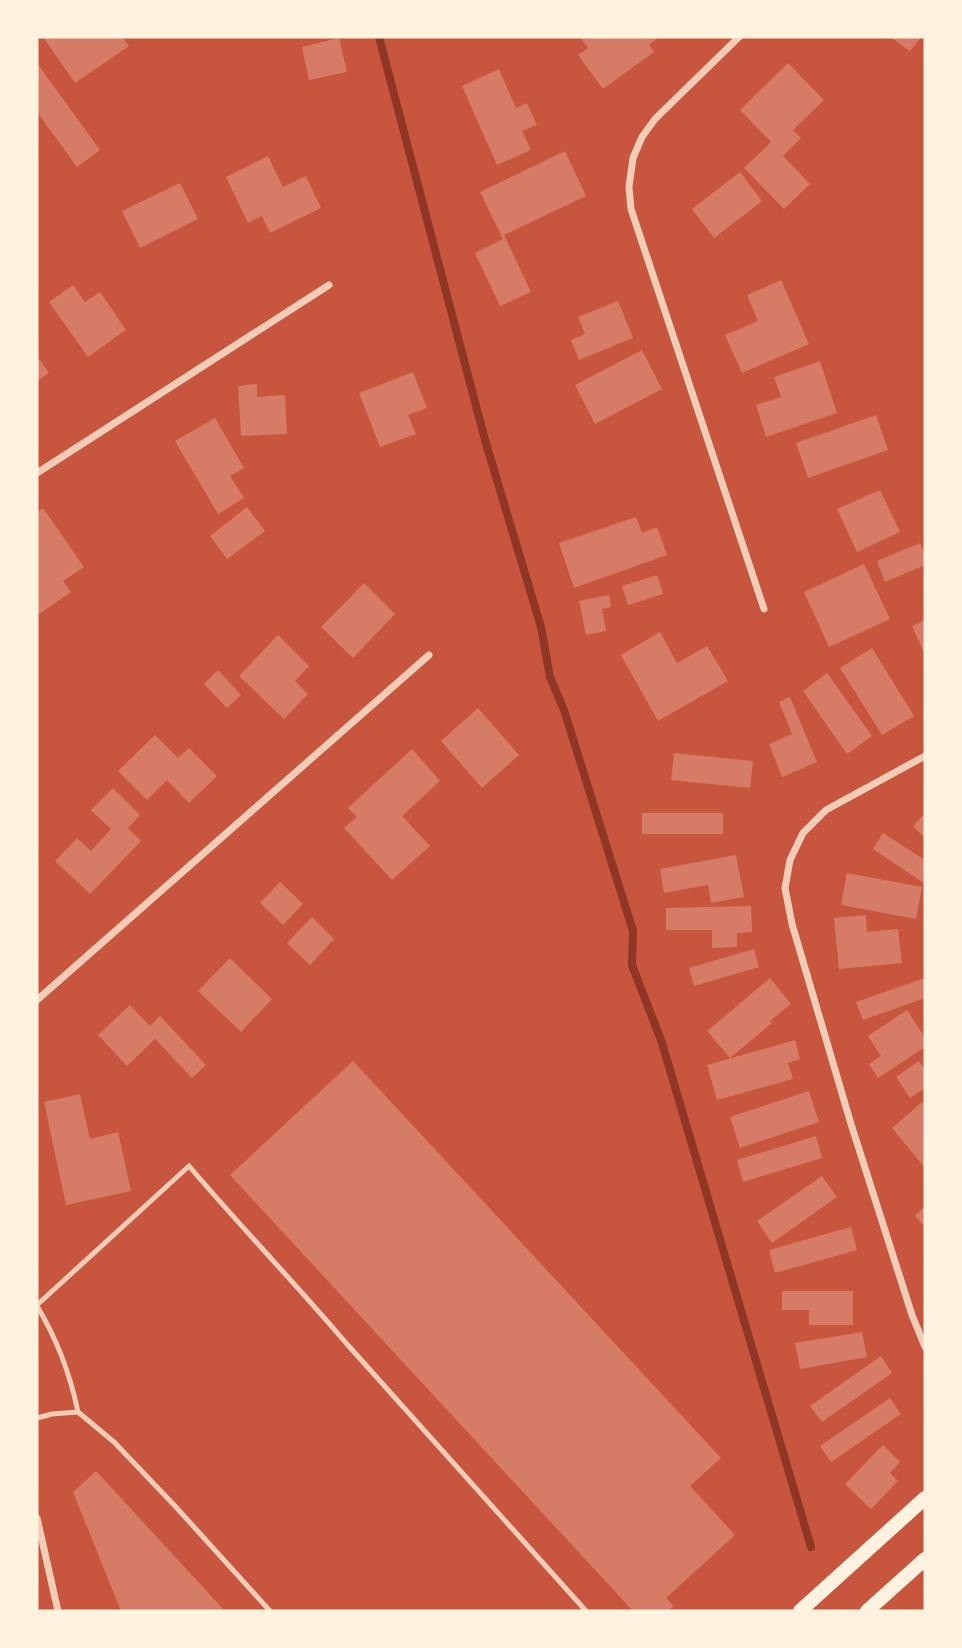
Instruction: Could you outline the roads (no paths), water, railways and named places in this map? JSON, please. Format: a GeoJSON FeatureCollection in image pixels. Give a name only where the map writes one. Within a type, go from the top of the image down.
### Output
{"type":"FeatureCollection","features":[{"type":"Feature","properties":{"kind":"main road"},"geometry":{"type":"LineString","coordinates":[[800,1611],[925,1498]]}},
{"type":"Feature","properties":{"kind":"main road"},"geometry":{"type":"LineString","coordinates":[[867,1611],[925,1559]]}},
{"type":"Feature","properties":{"kind":"street"},"geometry":{"type":"LineString","coordinates":[[739,37],[655,118],[642,137],[633,158],[629,187],[631,209],[764,609]]}},
{"type":"Feature","properties":{"kind":"street"},"geometry":{"type":"LineString","coordinates":[[37,472],[329,285]]}},
{"type":"Feature","properties":{"kind":"street"},"geometry":{"type":"LineString","coordinates":[[37,1000],[429,655]]}},
{"type":"Feature","properties":{"kind":"street"},"geometry":{"type":"LineString","coordinates":[[925,756],[826,810],[803,833],[790,860],[785,888],[792,924],[851,1124],[912,1315],[925,1347]]}},
{"type":"Feature","properties":{"kind":"street"},"geometry":{"type":"LineString","coordinates":[[37,1518],[58,1611]]}},
{"type":"Feature","properties":{"kind":"lane"},"geometry":{"type":"LineString","coordinates":[[270,1611],[114,1442],[78,1412],[62,1353],[37,1305],[189,1166],[586,1611]]}},
{"type":"Feature","properties":{"kind":"lane"},"geometry":{"type":"LineString","coordinates":[[37,1418],[78,1412]]}},
{"type":"Feature","properties":{"kind":"waterway"},"geometry":{"type":"LineString","coordinates":[[379,37],[485,440],[541,627],[550,677],[564,710],[633,931],[632,965],[662,1043],[811,1547]]}}]}
